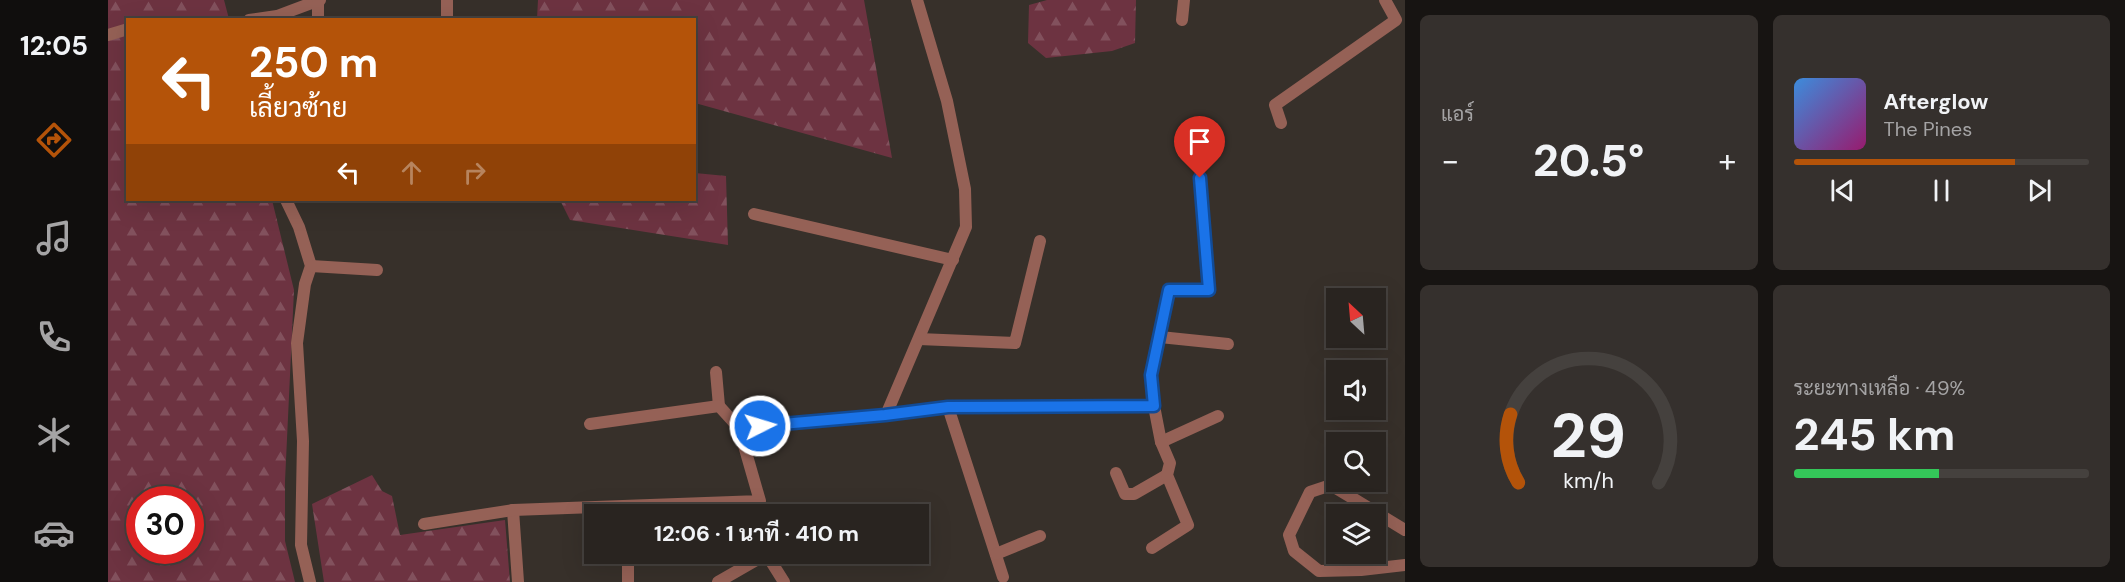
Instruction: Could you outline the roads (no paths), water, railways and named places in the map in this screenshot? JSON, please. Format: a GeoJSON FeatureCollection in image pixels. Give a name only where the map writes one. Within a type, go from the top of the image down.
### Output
{"type":"FeatureCollection","features":[{"type":"Feature","properties":{"kind":"street"},"geometry":{"type":"LineString","coordinates":[[447,0],[447,18]]}},
{"type":"Feature","properties":{"kind":"street"},"geometry":{"type":"LineString","coordinates":[[885,415],[966,227],[964,189],[947,101],[917,0]]}},
{"type":"Feature","properties":{"kind":"street"},"geometry":{"type":"LineString","coordinates":[[1182,20],[1184,0]]}},
{"type":"Feature","properties":{"kind":"street"},"geometry":{"type":"LineString","coordinates":[[1281,123],[1275,105],[1396,20],[1385,0]]}},
{"type":"Feature","properties":{"kind":"street"},"geometry":{"type":"LineString","coordinates":[[263,18],[277,16],[319,1],[318,18]]}},
{"type":"Feature","properties":{"kind":"street"},"geometry":{"type":"LineString","coordinates":[[108,35],[126,30]]}},
{"type":"Feature","properties":{"kind":"street"},"geometry":{"type":"LineString","coordinates":[[1152,548],[1188,525],[1167,476],[1170,463],[1161,442],[1151,375],[1169,290],[1209,290],[1200,178]]}},
{"type":"Feature","properties":{"kind":"street"},"geometry":{"type":"LineString","coordinates":[[287,201],[300,226],[311,266],[305,284],[297,343],[303,441],[301,546],[310,582]]}},
{"type":"Feature","properties":{"kind":"street"},"geometry":{"type":"LineString","coordinates":[[754,214],[953,260]]}},
{"type":"Feature","properties":{"kind":"street"},"geometry":{"type":"LineString","coordinates":[[919,339],[1015,343],[1040,241]]}},
{"type":"Feature","properties":{"kind":"street"},"geometry":{"type":"LineString","coordinates":[[311,266],[377,270]]}},
{"type":"Feature","properties":{"kind":"street"},"geometry":{"type":"LineString","coordinates":[[1160,338],[1228,344]]}},
{"type":"Feature","properties":{"kind":"street"},"geometry":{"type":"LineString","coordinates":[[716,372],[719,406],[739,428],[760,504]]}},
{"type":"Feature","properties":{"kind":"street"},"geometry":{"type":"LineString","coordinates":[[590,424],[719,406]]}},
{"type":"Feature","properties":{"kind":"street"},"geometry":{"type":"LineString","coordinates":[[739,428],[948,407],[1154,406]]}},
{"type":"Feature","properties":{"kind":"street"},"geometry":{"type":"LineString","coordinates":[[948,407],[1004,577]]}},
{"type":"Feature","properties":{"kind":"street"},"geometry":{"type":"LineString","coordinates":[[1161,442],[1218,416]]}},
{"type":"Feature","properties":{"kind":"street"},"geometry":{"type":"LineString","coordinates":[[1116,473],[1125,494],[1134,494],[1167,476]]}},
{"type":"Feature","properties":{"kind":"street"},"geometry":{"type":"LineString","coordinates":[[1405,530],[1331,485],[1310,492],[1289,535],[1294,551],[1319,571],[1361,570],[1405,565]]}},
{"type":"Feature","properties":{"kind":"street"},"geometry":{"type":"LineString","coordinates":[[721,504],[760,501]]}},
{"type":"Feature","properties":{"kind":"street"},"geometry":{"type":"LineString","coordinates":[[424,524],[513,510],[584,511]]}},
{"type":"Feature","properties":{"kind":"street"},"geometry":{"type":"LineString","coordinates":[[513,510],[518,582]]}},
{"type":"Feature","properties":{"kind":"street"},"geometry":{"type":"LineString","coordinates":[[996,554],[1040,536]]}},
{"type":"Feature","properties":{"kind":"street"},"geometry":{"type":"LineString","coordinates":[[628,564],[628,582]]}},
{"type":"Feature","properties":{"kind":"street"},"geometry":{"type":"LineString","coordinates":[[718,582],[750,564]]}},
{"type":"Feature","properties":{"kind":"street"},"geometry":{"type":"LineString","coordinates":[[773,564],[784,582]]}}]}
